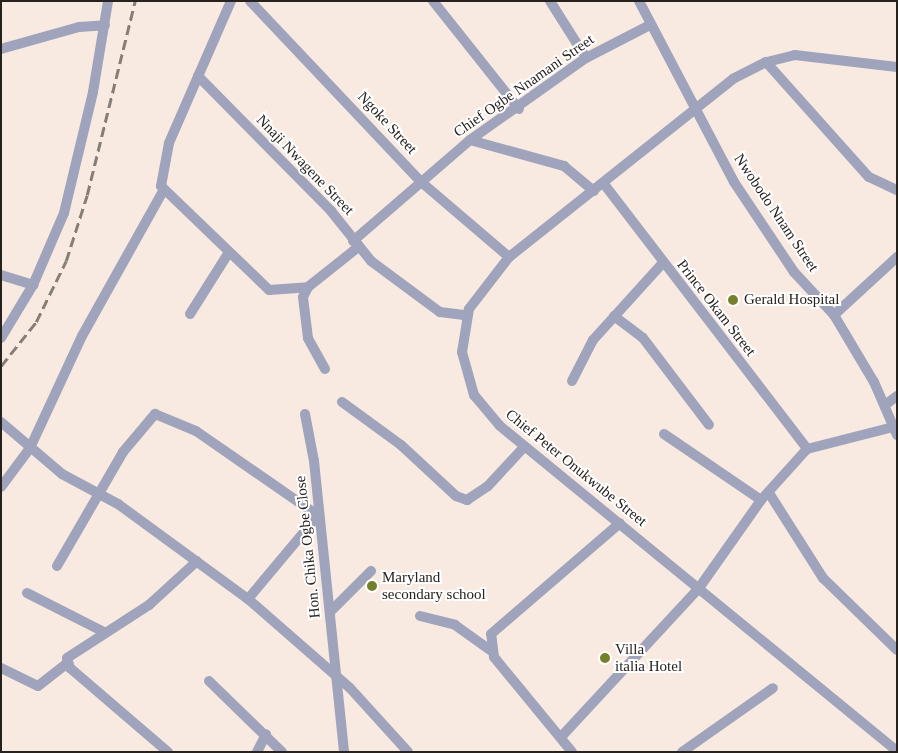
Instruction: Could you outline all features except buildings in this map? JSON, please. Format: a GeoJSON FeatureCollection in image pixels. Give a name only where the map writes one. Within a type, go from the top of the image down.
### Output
{"type":"FeatureCollection","features":[{"type":"Feature","properties":{"kind":"street"},"geometry":{"type":"LineString","coordinates":[[1,338],[33,285],[64,213],[106,25],[108,1]]}},
{"type":"Feature","properties":{"kind":"street"},"geometry":{"type":"LineString","coordinates":[[231,1],[169,143],[160,180],[163,191],[274,292],[308,287],[302,309],[308,338],[325,369]]}},
{"type":"Feature","properties":{"kind":"street","name":"Ngoke Street"},"geometry":{"type":"LineString","coordinates":[[250,1],[420,181],[509,257]]}},
{"type":"Feature","properties":{"kind":"street"},"geometry":{"type":"LineString","coordinates":[[433,1],[519,109]]}},
{"type":"Feature","properties":{"kind":"street"},"geometry":{"type":"LineString","coordinates":[[550,1],[586,58]]}},
{"type":"Feature","properties":{"kind":"street","name":"Nwobodo Nnam Street"},"geometry":{"type":"LineString","coordinates":[[639,1],[693,109],[734,182],[794,272],[834,315],[884,405],[895,431]]}},
{"type":"Feature","properties":{"kind":"street"},"geometry":{"type":"LineString","coordinates":[[1,49],[78,27],[106,25]]}},
{"type":"Feature","properties":{"kind":"street","name":"Chief Ogbe Nnamani Street"},"geometry":{"type":"LineString","coordinates":[[308,287],[420,181],[470,140],[519,109],[586,58],[650,25]]}},
{"type":"Feature","properties":{"kind":"street"},"geometry":{"type":"LineString","coordinates":[[766,62],[806,55],[897,67]]}},
{"type":"Feature","properties":{"kind":"street"},"geometry":{"type":"LineString","coordinates":[[766,62],[869,177],[897,190]]}},
{"type":"Feature","properties":{"kind":"street","name":"Chief Peter Onukwube Street"},"geometry":{"type":"LineString","coordinates":[[766,62],[693,109],[604,184],[509,257],[466,316],[462,352],[467,380],[482,407],[524,447],[620,523],[897,751]]}},
{"type":"Feature","properties":{"kind":"street","name":"Nnaji Nwagene Street"},"geometry":{"type":"LineString","coordinates":[[198,76],[331,211],[355,244],[440,312],[466,316]]}},
{"type":"Feature","properties":{"kind":"street"},"geometry":{"type":"LineString","coordinates":[[470,140],[564,166],[594,190]]}},
{"type":"Feature","properties":{"kind":"street","name":"Prince Okam Street"},"geometry":{"type":"LineString","coordinates":[[604,184],[662,264],[807,449]]}},
{"type":"Feature","properties":{"kind":"street"},"geometry":{"type":"LineString","coordinates":[[1,487],[30,448],[82,336],[163,191]]}},
{"type":"Feature","properties":{"kind":"street"},"geometry":{"type":"LineString","coordinates":[[190,314],[229,252]]}},
{"type":"Feature","properties":{"kind":"street"},"geometry":{"type":"LineString","coordinates":[[834,315],[897,257]]}},
{"type":"Feature","properties":{"kind":"street"},"geometry":{"type":"LineString","coordinates":[[572,381],[593,340],[662,264]]}},
{"type":"Feature","properties":{"kind":"street"},"geometry":{"type":"LineString","coordinates":[[1,275],[33,285]]}},
{"type":"Feature","properties":{"kind":"street"},"geometry":{"type":"LineString","coordinates":[[614,316],[643,338],[709,425]]}},
{"type":"Feature","properties":{"kind":"street"},"geometry":{"type":"LineString","coordinates":[[884,405],[897,396]]}},
{"type":"Feature","properties":{"kind":"street"},"geometry":{"type":"LineString","coordinates":[[342,402],[401,445],[456,496],[467,500],[488,486],[524,447]]}},
{"type":"Feature","properties":{"kind":"street"},"geometry":{"type":"LineString","coordinates":[[57,566],[123,452],[147,422],[162,413],[196,431],[318,514],[248,599]]}},
{"type":"Feature","properties":{"kind":"street","name":"Hon. Chika Ogbe Close"},"geometry":{"type":"LineString","coordinates":[[305,414],[338,677],[344,752]]}},
{"type":"Feature","properties":{"kind":"street"},"geometry":{"type":"LineString","coordinates":[[1,422],[30,448],[80,487],[100,494],[198,561],[248,599],[338,677],[408,752]]}},
{"type":"Feature","properties":{"kind":"street"},"geometry":{"type":"LineString","coordinates":[[561,737],[699,588],[765,497],[807,449],[895,431]]}},
{"type":"Feature","properties":{"kind":"street"},"geometry":{"type":"LineString","coordinates":[[664,434],[765,497],[823,578],[897,650]]}},
{"type":"Feature","properties":{"kind":"street"},"geometry":{"type":"LineString","coordinates":[[490,650],[495,626],[620,523]]}},
{"type":"Feature","properties":{"kind":"street"},"geometry":{"type":"LineString","coordinates":[[1,668],[38,686],[67,663],[71,652],[149,605],[198,561]]}},
{"type":"Feature","properties":{"kind":"street"},"geometry":{"type":"LineString","coordinates":[[330,612],[371,571]]}},
{"type":"Feature","properties":{"kind":"street"},"geometry":{"type":"LineString","coordinates":[[27,593],[104,632]]}},
{"type":"Feature","properties":{"kind":"street"},"geometry":{"type":"LineString","coordinates":[[420,616],[456,625],[490,650],[572,752]]}},
{"type":"Feature","properties":{"kind":"street"},"geometry":{"type":"LineString","coordinates":[[67,663],[168,752]]}},
{"type":"Feature","properties":{"kind":"street"},"geometry":{"type":"LineString","coordinates":[[209,681],[266,734],[282,752]]}},
{"type":"Feature","properties":{"kind":"street"},"geometry":{"type":"LineString","coordinates":[[682,752],[773,688]]}},
{"type":"Feature","properties":{"kind":"street"},"geometry":{"type":"LineString","coordinates":[[257,752],[266,734]]}},
{"type":"Feature","properties":{"kind":"railway"},"geometry":{"type":"LineString","coordinates":[[1,366],[36,322],[66,261],[87,195],[135,1]]}},
{"type":"Feature","properties":{"kind":"place","name":"Gerald Hospital"},"geometry":{"type":"Point","coordinates":[733,300]}},
{"type":"Feature","properties":{"kind":"place","name":"Maryland secondary school"},"geometry":{"type":"Point","coordinates":[372,586]}},
{"type":"Feature","properties":{"kind":"place","name":"Villa italia Hotel"},"geometry":{"type":"Point","coordinates":[605,658]}}]}
